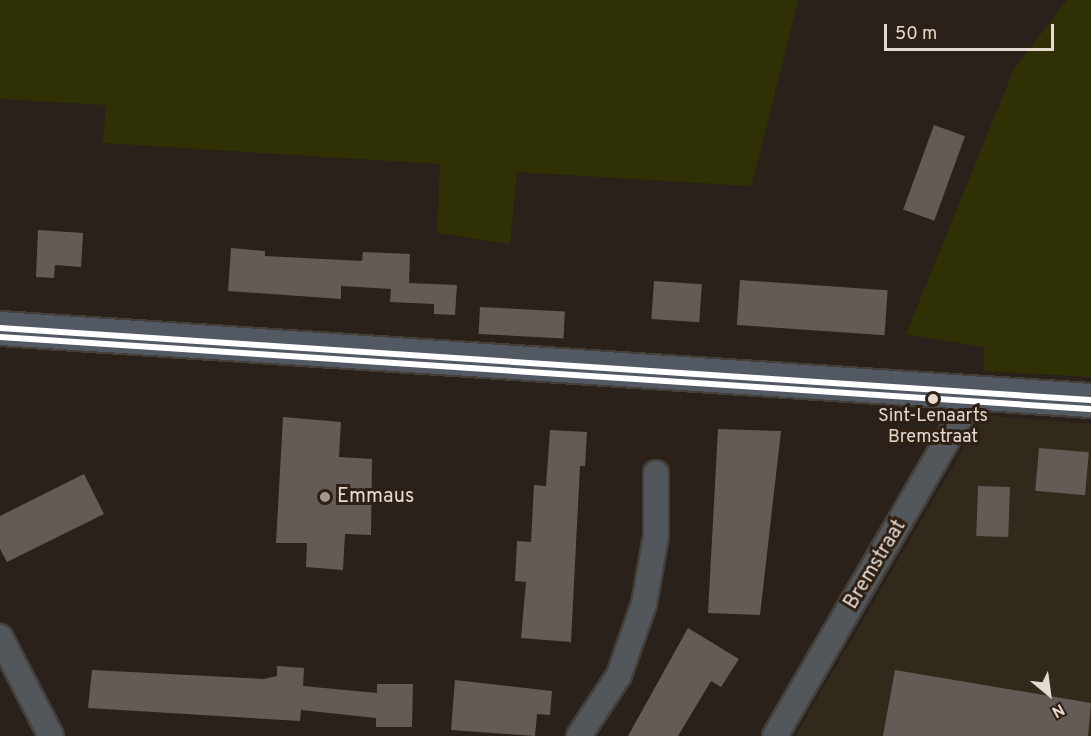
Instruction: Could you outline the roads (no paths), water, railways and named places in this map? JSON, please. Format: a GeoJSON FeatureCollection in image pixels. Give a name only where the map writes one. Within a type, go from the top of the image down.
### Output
{"type":"FeatureCollection","features":[{"type":"Feature","properties":{"kind":"main road"},"geometry":{"type":"LineString","coordinates":[[0,328],[1091,400]]}},
{"type":"Feature","properties":{"kind":"street","name":"Bremstraat"},"geometry":{"type":"LineString","coordinates":[[775,736],[975,392]]}},
{"type":"Feature","properties":{"kind":"street"},"geometry":{"type":"LineString","coordinates":[[579,736],[619,675],[644,604],[656,536],[656,473]]}},
{"type":"Feature","properties":{"kind":"street"},"geometry":{"type":"LineString","coordinates":[[0,637],[51,736]]}},
{"type":"Feature","properties":{"kind":"place","name":"Sint-Lenaarts Bremstraat"},"geometry":{"type":"Point","coordinates":[933,399]}},
{"type":"Feature","properties":{"kind":"place","name":"Emmaus"},"geometry":{"type":"Point","coordinates":[325,497]}}]}
